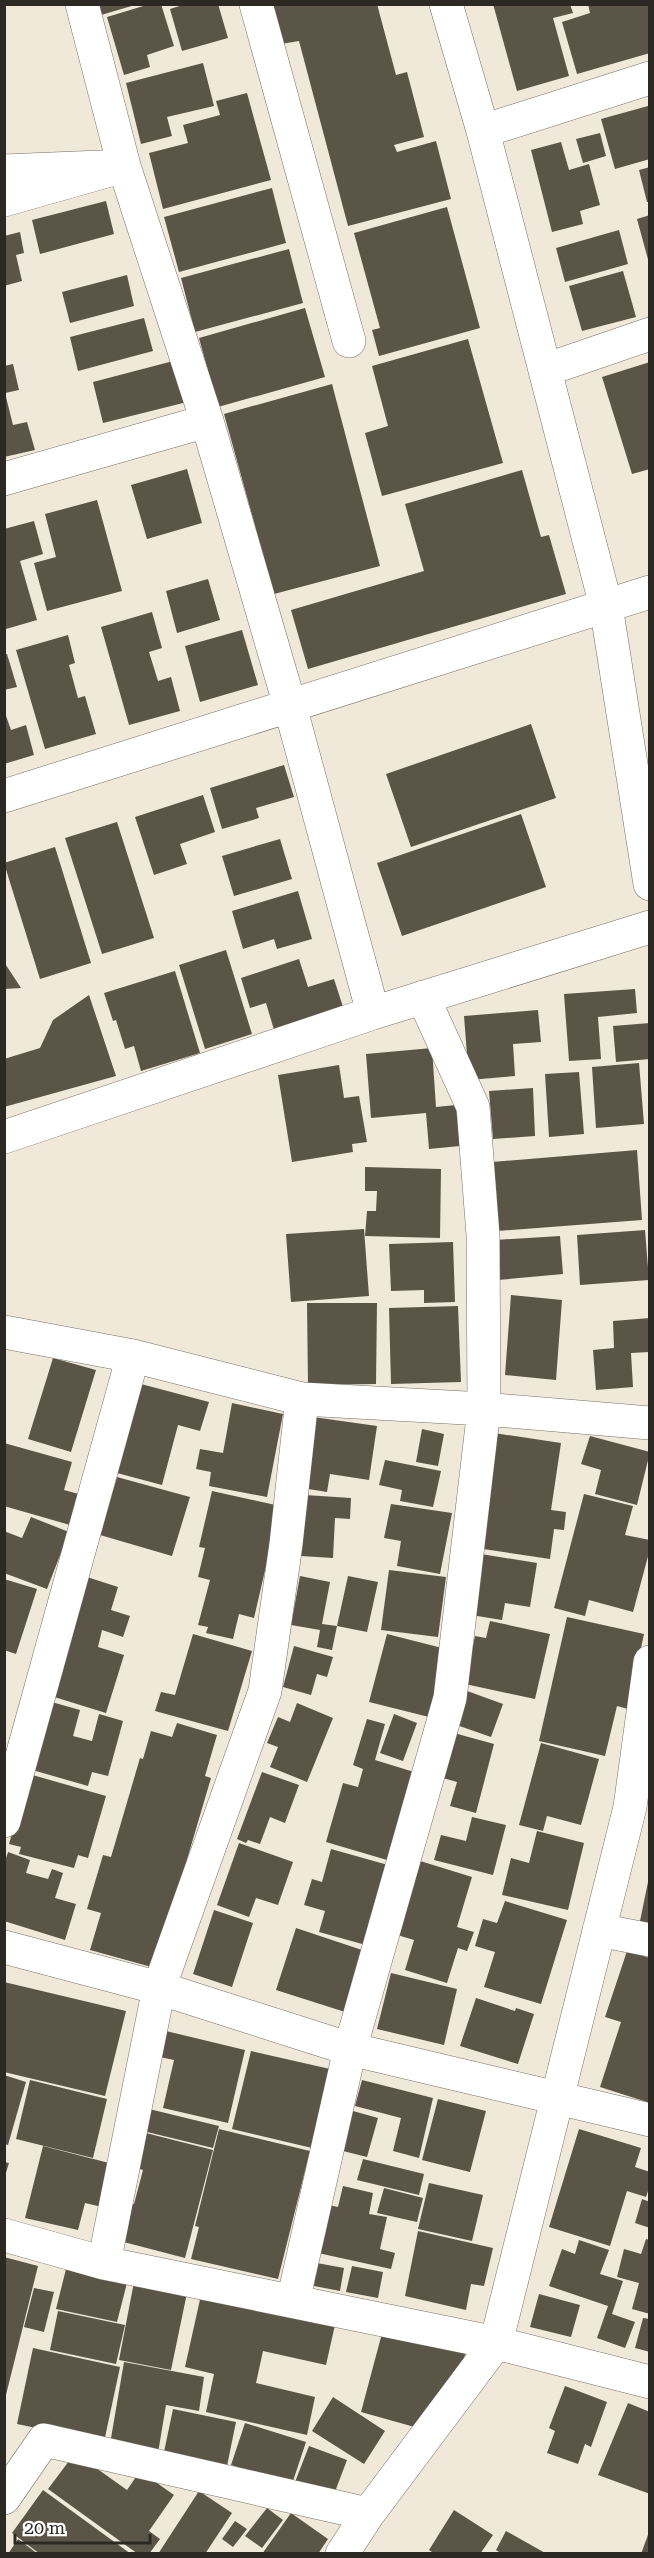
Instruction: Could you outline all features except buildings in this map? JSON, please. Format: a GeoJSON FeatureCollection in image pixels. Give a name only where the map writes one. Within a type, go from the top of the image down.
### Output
{"type":"FeatureCollection","features":[{"type":"Feature","properties":{"kind":"street"},"geometry":{"type":"LineString","coordinates":[[82,4],[124,166],[207,421],[290,706],[373,1013]]}},
{"type":"Feature","properties":{"kind":"street"},"geometry":{"type":"LineString","coordinates":[[256,4],[349,341]]}},
{"type":"Feature","properties":{"kind":"street"},"geometry":{"type":"LineString","coordinates":[[446,4],[483,131],[606,606],[650,884]]}},
{"type":"Feature","properties":{"kind":"street"},"geometry":{"type":"LineString","coordinates":[[483,131],[650,78]]}},
{"type":"Feature","properties":{"kind":"street"},"geometry":{"type":"LineString","coordinates":[[4,171],[124,166]]}},
{"type":"Feature","properties":{"kind":"street"},"geometry":{"type":"LineString","coordinates":[[4,200],[124,166]]}},
{"type":"Feature","properties":{"kind":"street"},"geometry":{"type":"LineString","coordinates":[[545,370],[650,334]]}},
{"type":"Feature","properties":{"kind":"street"},"geometry":{"type":"LineString","coordinates":[[4,479],[207,421]]}},
{"type":"Feature","properties":{"kind":"street"},"geometry":{"type":"LineString","coordinates":[[4,796],[650,592]]}},
{"type":"Feature","properties":{"kind":"street"},"geometry":{"type":"LineString","coordinates":[[4,1137],[373,1013],[650,927]]}},
{"type":"Feature","properties":{"kind":"street"},"geometry":{"type":"LineString","coordinates":[[293,2301],[350,2049],[450,1698],[484,1409],[483,1236],[473,1107],[423,997]]}},
{"type":"Feature","properties":{"kind":"street"},"geometry":{"type":"LineString","coordinates":[[4,1332],[133,1356],[302,1400],[484,1409],[650,1423]]}},
{"type":"Feature","properties":{"kind":"street"},"geometry":{"type":"LineString","coordinates":[[4,1821],[133,1356]]}},
{"type":"Feature","properties":{"kind":"street"},"geometry":{"type":"LineString","coordinates":[[104,2263],[159,1988],[265,1691],[286,1544],[302,1400]]}},
{"type":"Feature","properties":{"kind":"street"},"geometry":{"type":"LineString","coordinates":[[342,2553],[368,2514],[496,2343],[555,2097],[599,1930],[640,1807],[650,1662]]}},
{"type":"Feature","properties":{"kind":"street"},"geometry":{"type":"LineString","coordinates":[[599,1930],[650,1940]]}},
{"type":"Feature","properties":{"kind":"street"},"geometry":{"type":"LineString","coordinates":[[4,1947],[159,1988],[350,2049],[650,2120]]}},
{"type":"Feature","properties":{"kind":"street"},"geometry":{"type":"LineString","coordinates":[[4,2235],[104,2263],[496,2343],[650,2382]]}},
{"type":"Feature","properties":{"kind":"street"},"geometry":{"type":"LineString","coordinates":[[4,2498],[44,2440],[368,2514]]}}]}
